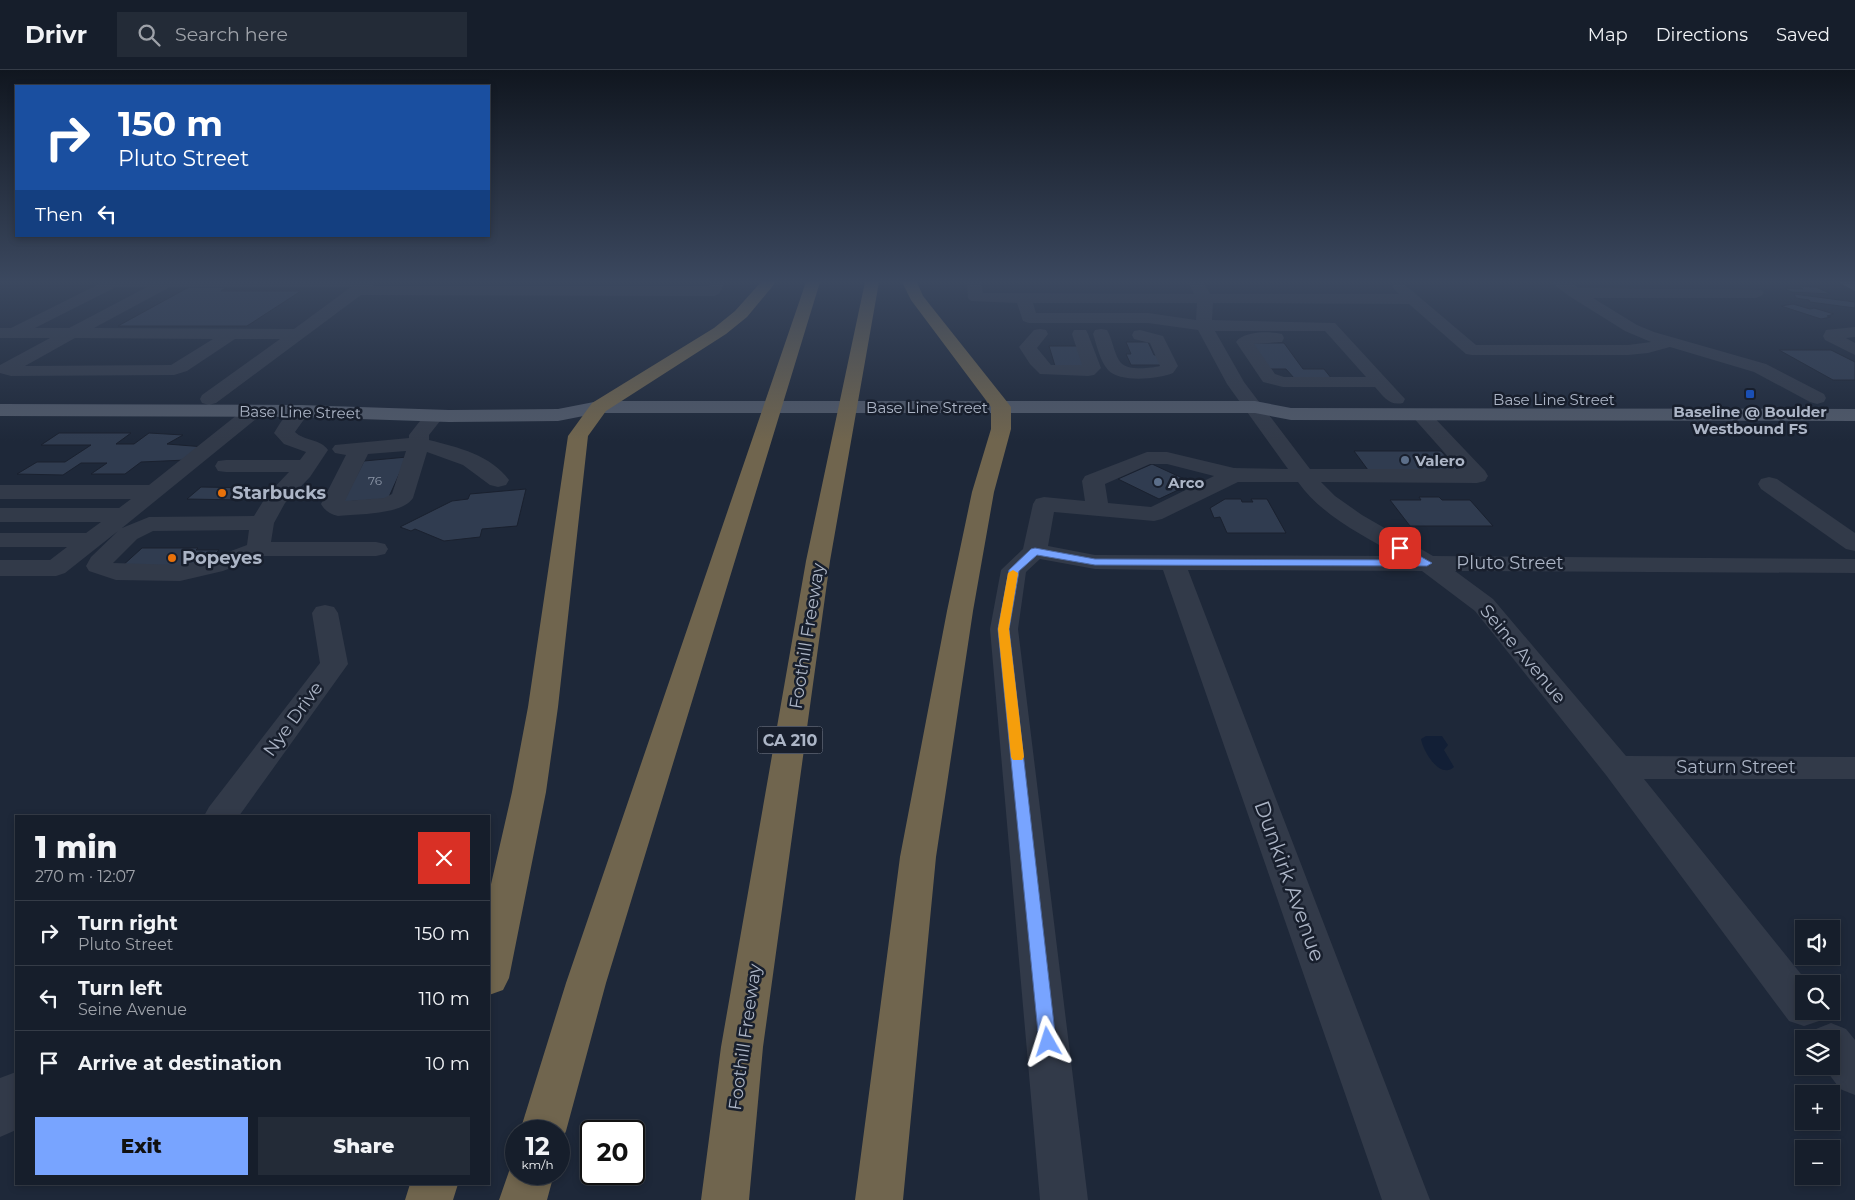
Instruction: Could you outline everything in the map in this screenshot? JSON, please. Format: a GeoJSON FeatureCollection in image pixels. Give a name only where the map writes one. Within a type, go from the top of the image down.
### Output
{"type":"FeatureCollection","features":[{"type":"Feature","properties":{"kind":"highway"},"geometry":{"type":"LineString","coordinates":[[490,973],[530,792],[543,707],[578,436],[598,407],[714,335]]}},
{"type":"Feature","properties":{"kind":"highway"},"geometry":{"type":"LineString","coordinates":[[546,1120],[590,974],[796,335]]}},
{"type":"Feature","properties":{"kind":"highway","name":"Foothill Freeway"},"geometry":{"type":"LineString","coordinates":[[725,1200],[742,1047],[818,561],[862,335]]}},
{"type":"Feature","properties":{"kind":"highway"},"geometry":{"type":"LineString","coordinates":[[879,1200],[919,848],[960,611],[983,492],[1000,430],[1001,407],[945,335]]}},
{"type":"Feature","properties":{"kind":"highway"},"geometry":{"type":"LineString","coordinates":[[429,1200],[434,1185]]}},
{"type":"Feature","properties":{"kind":"highway"},"geometry":{"type":"LineString","coordinates":[[523,1200],[528,1185]]}},
{"type":"Feature","properties":{"kind":"main road"},"geometry":{"type":"LineString","coordinates":[[1568,415],[1560,408],[1561,406],[1576,404],[1650,404],[1666,398]]}},
{"type":"Feature","properties":{"kind":"main road","name":"Base Line Street"},"geometry":{"type":"LineString","coordinates":[[1255,407],[1276,399],[1817,398],[1853,412]]}},
{"type":"Feature","properties":{"kind":"main road","name":"Base Line Street"},"geometry":{"type":"LineString","coordinates":[[0,399],[209,399],[434,416],[558,415],[598,407],[1255,407],[1291,414],[1421,415],[1853,412]]}},
{"type":"Feature","properties":{"kind":"main road"},"geometry":{"type":"LineString","coordinates":[[78,411],[106,406],[170,405],[209,399]]}},
{"type":"Feature","properties":{"kind":"main road","name":"Base Line Street"},"geometry":{"type":"LineString","coordinates":[[0,410],[254,411],[307,405],[569,400],[598,407]]}},
{"type":"Feature","properties":{"kind":"street"},"geometry":{"type":"LineString","coordinates":[[4,336],[32,335]]}},
{"type":"Feature","properties":{"kind":"street"},"geometry":{"type":"LineString","coordinates":[[67,335],[5,369],[11,371],[174,370],[188,363],[229,335]]}},
{"type":"Feature","properties":{"kind":"street"},"geometry":{"type":"LineString","coordinates":[[209,399],[297,335]]}},
{"type":"Feature","properties":{"kind":"street"},"geometry":{"type":"LineString","coordinates":[[1039,335],[1028,346],[1042,368],[1060,372],[1088,371],[1092,368],[1080,335]]}},
{"type":"Feature","properties":{"kind":"street"},"geometry":{"type":"LineString","coordinates":[[1101,335],[1115,367],[1121,370],[1153,372],[1167,369],[1168,366],[1156,340],[1140,335],[1130,335]]}},
{"type":"Feature","properties":{"kind":"street","name":"Seine Avenue"},"geometry":{"type":"LineString","coordinates":[[1208,335],[1236,384],[1327,501],[1374,533],[1427,563],[1484,604],[1617,767],[1795,996]]}},
{"type":"Feature","properties":{"kind":"street"},"geometry":{"type":"LineString","coordinates":[[1454,335],[1472,350],[1628,350],[1648,348],[1671,342]]}},
{"type":"Feature","properties":{"kind":"street"},"geometry":{"type":"LineString","coordinates":[[1645,335],[1760,368],[1817,398]]}},
{"type":"Feature","properties":{"kind":"street"},"geometry":{"type":"LineString","coordinates":[[1832,335],[1855,350]]}},
{"type":"Feature","properties":{"kind":"street"},"geometry":{"type":"LineString","coordinates":[[1381,382],[1284,382],[1269,378],[1244,342],[1251,339],[1266,338],[1338,336],[1381,382],[1396,399]]}},
{"type":"Feature","properties":{"kind":"street"},"geometry":{"type":"LineString","coordinates":[[307,405],[284,433],[312,458]]}},
{"type":"Feature","properties":{"kind":"street"},"geometry":{"type":"LineString","coordinates":[[0,568],[56,568],[124,516],[254,411]]}},
{"type":"Feature","properties":{"kind":"street"},"geometry":{"type":"LineString","coordinates":[[1098,509],[1093,481],[1147,458],[1167,458],[1234,475],[1477,476],[1421,415]]}},
{"type":"Feature","properties":{"kind":"street"},"geometry":{"type":"LineString","coordinates":[[360,448],[332,504],[338,509],[388,504],[402,498],[419,444],[419,435],[434,416]]}},
{"type":"Feature","properties":{"kind":"street"},"geometry":{"type":"LineString","coordinates":[[226,466],[312,458],[360,448],[419,444],[465,456],[486,468],[498,480]]}},
{"type":"Feature","properties":{"kind":"street"},"geometry":{"type":"LineString","coordinates":[[258,549],[262,523],[274,500],[312,458]]}},
{"type":"Feature","properties":{"kind":"street"},"geometry":{"type":"LineString","coordinates":[[1064,1200],[1004,629],[1014,570],[1035,551],[1044,504],[1154,514],[1234,475]]}},
{"type":"Feature","properties":{"kind":"street"},"geometry":{"type":"LineString","coordinates":[[1769,484],[1855,544]]}},
{"type":"Feature","properties":{"kind":"street"},"geometry":{"type":"LineString","coordinates":[[0,492],[154,492]]}},
{"type":"Feature","properties":{"kind":"street"},"geometry":{"type":"LineString","coordinates":[[0,515],[124,516]]}},
{"type":"Feature","properties":{"kind":"street"},"geometry":{"type":"LineString","coordinates":[[262,523],[150,524],[129,534],[100,562],[99,568],[122,572],[180,573],[214,566],[258,549],[376,549]]}},
{"type":"Feature","properties":{"kind":"street"},"geometry":{"type":"LineString","coordinates":[[0,540],[92,540]]}},
{"type":"Feature","properties":{"kind":"street","name":"Pluto Street"},"geometry":{"type":"LineString","coordinates":[[1035,551],[1095,562],[1855,566]]}},
{"type":"Feature","properties":{"kind":"street","name":"Dunkirk Avenue"},"geometry":{"type":"LineString","coordinates":[[1173,562],[1406,1200]]}},
{"type":"Feature","properties":{"kind":"street","name":"Nye Drive"},"geometry":{"type":"LineString","coordinates":[[222,815],[334,664],[325,613]]}},
{"type":"Feature","properties":{"kind":"street","name":"Saturn Street"},"geometry":{"type":"LineString","coordinates":[[1617,767],[1855,768]]}},
{"type":"Feature","properties":{"kind":"street"},"geometry":{"type":"LineString","coordinates":[[1813,1020],[1821,1030]]}},
{"type":"Feature","properties":{"kind":"street"},"geometry":{"type":"LineString","coordinates":[[1840,1055],[1855,1074]]}},
{"type":"Feature","properties":{"kind":"street"},"geometry":{"type":"LineString","coordinates":[[0,1115],[15,1094]]}},
{"type":"Feature","properties":{"kind":"water"},"geometry":{"type":"Polygon","coordinates":[[[1426,736],[1442,736],[1448,745],[1444,750],[1454,767],[1449,770],[1443,770],[1433,762],[1422,744],[1421,739],[1426,736]]]}},
{"type":"Feature","properties":{"kind":"building"},"geometry":{"type":"Polygon","coordinates":[[[1126,342],[1148,342],[1154,355],[1157,355],[1162,365],[1131,365],[1126,354],[1131,354],[1126,342]]]}},
{"type":"Feature","properties":{"kind":"building"},"geometry":{"type":"Polygon","coordinates":[[[1250,343],[1284,343],[1303,369],[1324,369],[1332,379],[1294,378],[1286,369],[1267,369],[1250,343]]]}},
{"type":"Feature","properties":{"kind":"building"},"geometry":{"type":"Polygon","coordinates":[[[1049,346],[1080,346],[1087,366],[1055,366],[1049,346]]]}},
{"type":"Feature","properties":{"kind":"building"},"geometry":{"type":"Polygon","coordinates":[[[1779,350],[1831,350],[1855,362],[1855,380],[1833,380],[1779,350]]]}},
{"type":"Feature","properties":{"kind":"building"},"geometry":{"type":"Polygon","coordinates":[[[59,433],[131,433],[116,444],[134,444],[149,433],[183,435],[167,444],[205,447],[186,460],[141,462],[125,474],[91,474],[107,463],[81,463],[63,475],[17,474],[37,462],[65,462],[91,445],[41,445],[59,433]]]}},
{"type":"Feature","properties":{"kind":"building"},"geometry":{"type":"Polygon","coordinates":[[[1354,451],[1441,451],[1458,470],[1368,470],[1354,451]]]}},
{"type":"Feature","properties":{"kind":"building"},"geometry":{"type":"Polygon","coordinates":[[[407,457],[388,499],[343,502],[364,461],[407,457]]]}},
{"type":"Feature","properties":{"kind":"building"},"geometry":{"type":"Polygon","coordinates":[[[1152,464],[1193,483],[1159,499],[1118,479],[1152,464]]]}},
{"type":"Feature","properties":{"kind":"building","name":"Starbucks"},"geometry":{"type":"Polygon","coordinates":[[[201,487],[257,488],[242,500],[187,499],[201,487]]]}},
{"type":"Feature","properties":{"kind":"building"},"geometry":{"type":"Polygon","coordinates":[[[526,489],[517,526],[482,529],[480,537],[444,541],[415,529],[411,531],[400,527],[452,501],[468,499],[470,494],[526,489]]]}},
{"type":"Feature","properties":{"kind":"building"},"geometry":{"type":"Polygon","coordinates":[[[1419,497],[1439,497],[1442,500],[1470,500],[1493,526],[1410,526],[1390,500],[1421,500],[1419,497]]]}},
{"type":"Feature","properties":{"kind":"building"},"geometry":{"type":"Polygon","coordinates":[[[1225,499],[1241,499],[1242,502],[1253,502],[1251,499],[1267,499],[1286,533],[1227,533],[1220,517],[1214,518],[1210,508],[1225,499]]]}},
{"type":"Feature","properties":{"kind":"building","name":"Popeyes"},"geometry":{"type":"Polygon","coordinates":[[[142,548],[219,550],[204,565],[121,567],[142,548]]]}},
{"type":"Feature","properties":{"kind":"slow traffic"},"geometry":{"type":"LineString","coordinates":[[1013,573],[1004,629],[1017,757]]}},
{"type":"Feature","properties":{"kind":"place","name":"Baseline @ Boulder Westbound FS"},"geometry":{"type":"Point","coordinates":[1750,394]}},
{"type":"Feature","properties":{"kind":"place","name":"Valero"},"geometry":{"type":"Point","coordinates":[1405,460]}},
{"type":"Feature","properties":{"kind":"place","name":"Arco"},"geometry":{"type":"Point","coordinates":[1158,482]}},
{"type":"Feature","properties":{"kind":"place","name":"Starbucks"},"geometry":{"type":"Point","coordinates":[222,493]}},
{"type":"Feature","properties":{"kind":"place","name":"Popeyes"},"geometry":{"type":"Point","coordinates":[172,558]}},
{"type":"Feature","properties":{"kind":"route"},"geometry":{"type":"LineString","coordinates":[[1048,1042],[1004,629],[1014,570],[1035,551],[1095,562],[1427,563],[1400,548]]}}]}
